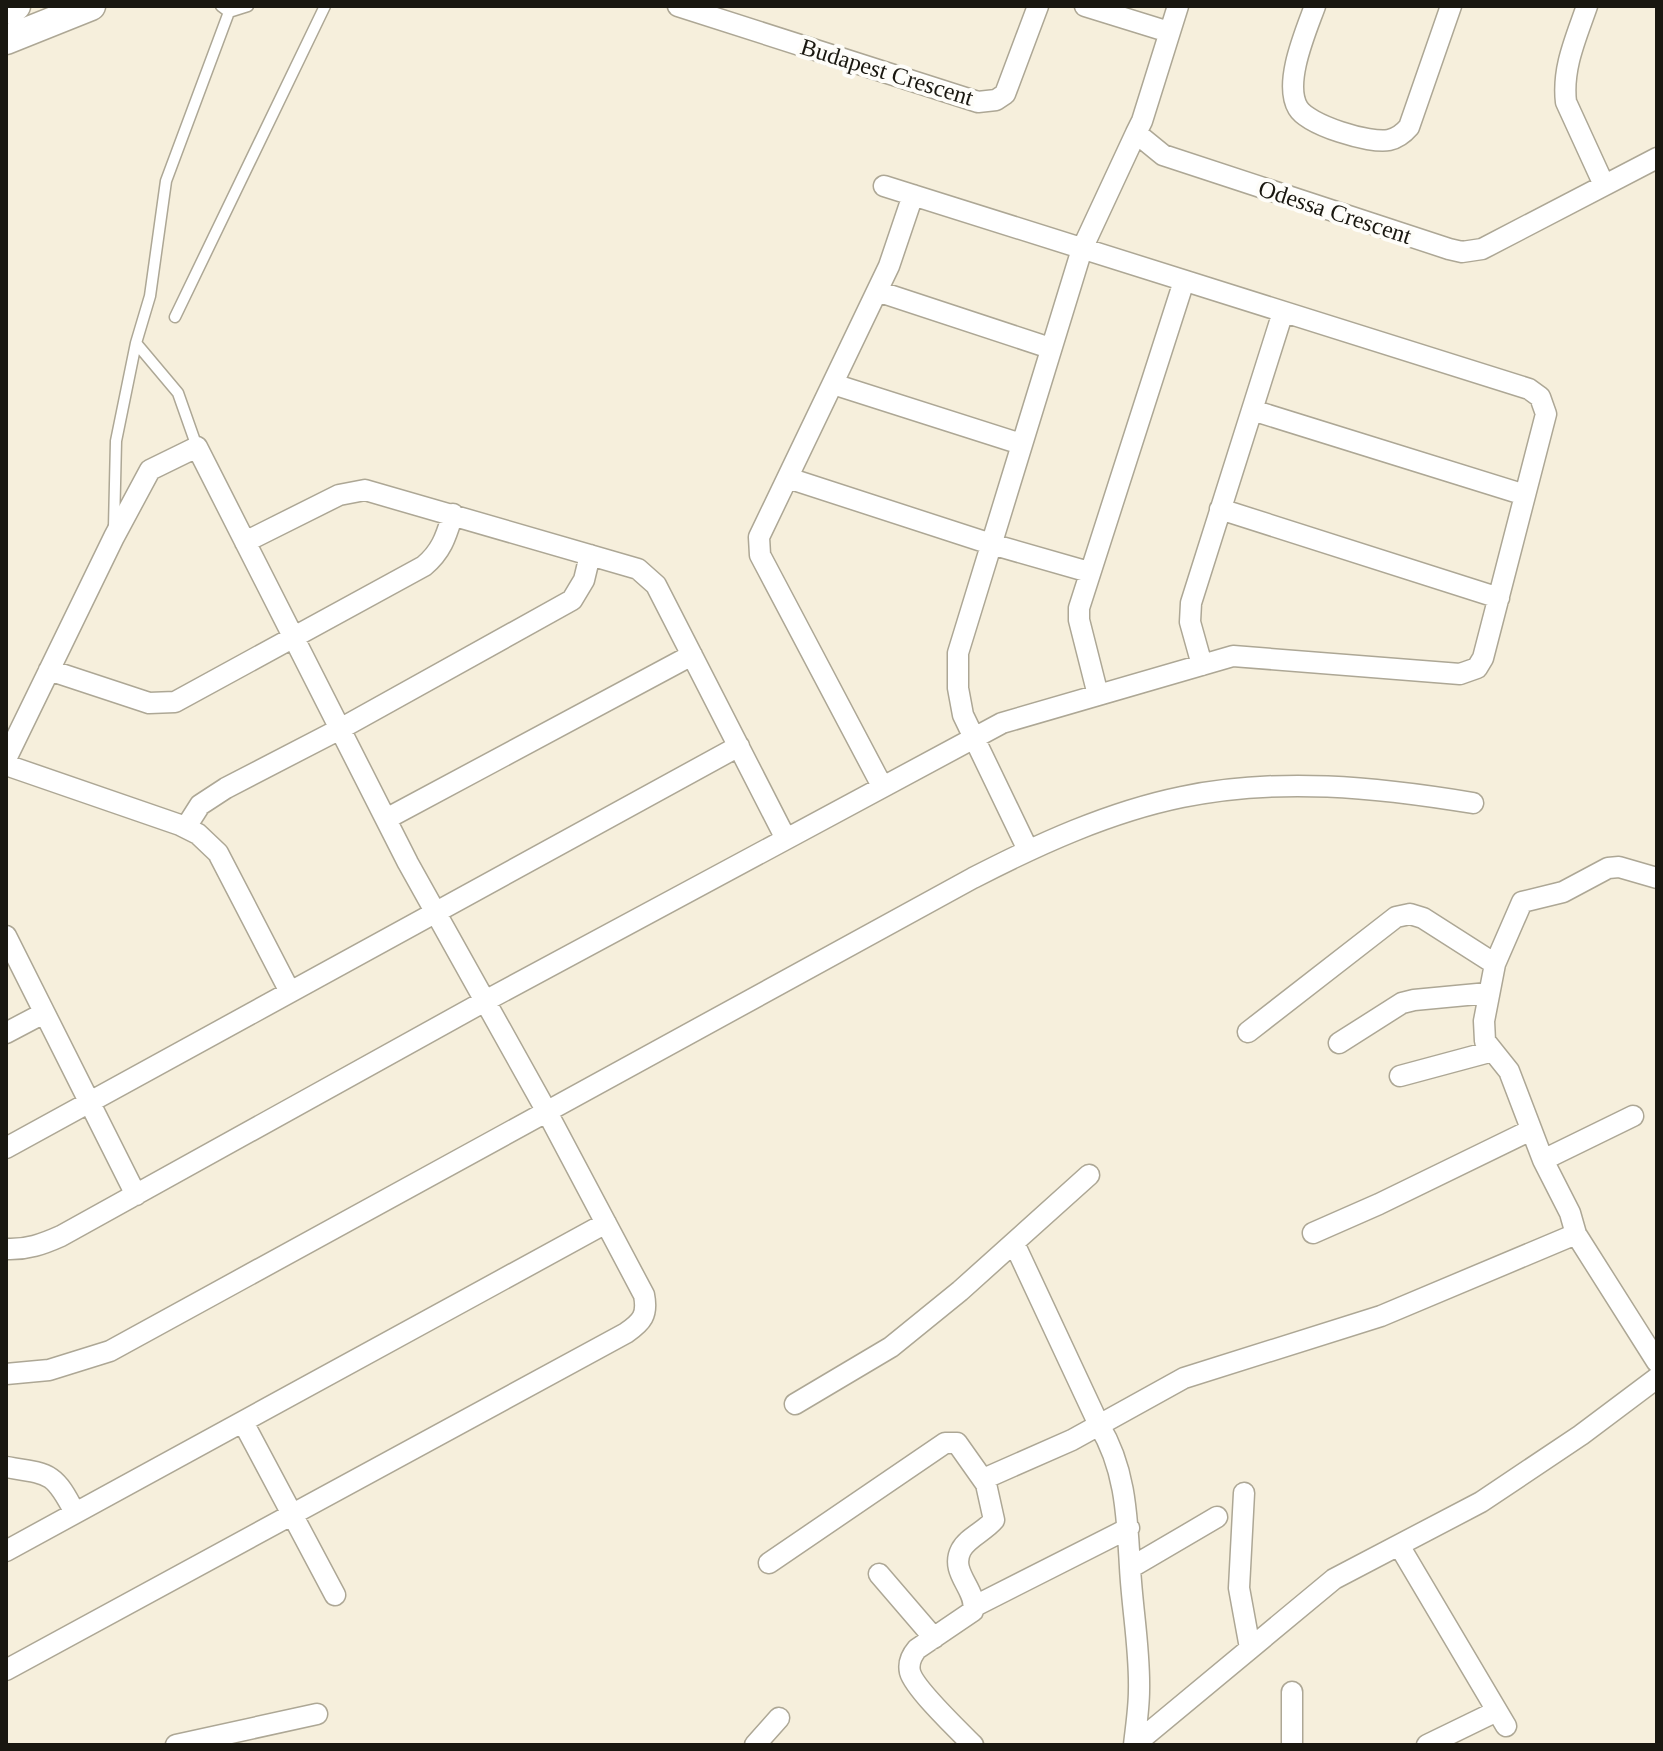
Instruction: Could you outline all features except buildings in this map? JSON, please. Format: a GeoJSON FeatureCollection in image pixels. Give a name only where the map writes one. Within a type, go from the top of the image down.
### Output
{"type":"FeatureCollection","features":[{"type":"Feature","properties":{"kind":"street"},"geometry":{"type":"LineString","coordinates":[[6,10],[16,6]]}},
{"type":"Feature","properties":{"kind":"street"},"geometry":{"type":"LineString","coordinates":[[6,40],[91,6]]}},
{"type":"Feature","properties":{"kind":"street","name":"Budapest Crescent"},"geometry":{"type":"LineString","coordinates":[[678,6],[978,102],[996,100],[1005,94],[1038,6]]}},
{"type":"Feature","properties":{"kind":"street"},"geometry":{"type":"LineString","coordinates":[[1085,6],[1169,32]]}},
{"type":"Feature","properties":{"kind":"street"},"geometry":{"type":"LineString","coordinates":[[1028,850],[963,715],[958,688],[958,653],[1082,249],[1142,121],[1178,6]]}},
{"type":"Feature","properties":{"kind":"street"},"geometry":{"type":"LineString","coordinates":[[1315,6],[1294,77],[1298,108],[1309,119],[1374,141],[1401,136],[1409,127],[1451,6]]}},
{"type":"Feature","properties":{"kind":"street"},"geometry":{"type":"LineString","coordinates":[[1587,6],[1567,65],[1564,88],[1566,102],[1604,185]]}},
{"type":"Feature","properties":{"kind":"street","name":"Odessa Crescent"},"geometry":{"type":"LineString","coordinates":[[1136,133],[1163,155],[1462,252],[1482,249],[1657,158]]}},
{"type":"Feature","properties":{"kind":"street"},"geometry":{"type":"LineString","coordinates":[[6,1249],[20,1250],[41,1245],[136,1195],[485,1001],[1002,723],[1233,656],[1460,674],[1470,672],[1483,658],[1546,414],[1540,397],[1529,389],[884,186]]}},
{"type":"Feature","properties":{"kind":"street"},"geometry":{"type":"LineString","coordinates":[[882,786],[760,555],[759,537],[889,266],[913,195]]}},
{"type":"Feature","properties":{"kind":"street"},"geometry":{"type":"LineString","coordinates":[[1098,695],[1079,620],[1079,608],[1184,281]]}},
{"type":"Feature","properties":{"kind":"street"},"geometry":{"type":"LineString","coordinates":[[877,291],[1050,348]]}},
{"type":"Feature","properties":{"kind":"street"},"geometry":{"type":"LineString","coordinates":[[1202,665],[1190,622],[1191,603],[1283,312]]}},
{"type":"Feature","properties":{"kind":"street"},"geometry":{"type":"LineString","coordinates":[[833,384],[1021,444]]}},
{"type":"Feature","properties":{"kind":"street"},"geometry":{"type":"LineString","coordinates":[[1252,410],[1525,495]]}},
{"type":"Feature","properties":{"kind":"street"},"geometry":{"type":"LineString","coordinates":[[6,1670],[641,1323],[646,1313],[644,1295],[547,1112],[435,912],[197,447],[150,470],[114,537],[6,762],[198,834],[218,853],[290,992]]}},
{"type":"Feature","properties":{"kind":"street"},"geometry":{"type":"LineString","coordinates":[[788,478],[991,544],[1089,572]]}},
{"type":"Feature","properties":{"kind":"street"},"geometry":{"type":"LineString","coordinates":[[245,542],[351,491],[375,491],[638,569],[656,585],[786,839]]}},
{"type":"Feature","properties":{"kind":"street"},"geometry":{"type":"LineString","coordinates":[[1220,509],[1499,598]]}},
{"type":"Feature","properties":{"kind":"street"},"geometry":{"type":"LineString","coordinates":[[49,670],[149,703],[175,702],[424,566],[443,545],[453,514]]}},
{"type":"Feature","properties":{"kind":"street"},"geometry":{"type":"LineString","coordinates":[[186,827],[200,805],[226,788],[340,729],[572,600],[584,580],[590,555]]}},
{"type":"Feature","properties":{"kind":"street"},"geometry":{"type":"LineString","coordinates":[[386,819],[692,655]]}},
{"type":"Feature","properties":{"kind":"street"},"geometry":{"type":"LineString","coordinates":[[6,1148],[739,746]]}},
{"type":"Feature","properties":{"kind":"street"},"geometry":{"type":"LineString","coordinates":[[6,1374],[49,1370],[110,1351],[1028,850],[1113,818],[1181,797],[1250,787],[1384,789],[1473,803]]}},
{"type":"Feature","properties":{"kind":"street"},"geometry":{"type":"LineString","coordinates":[[1657,878],[1619,867],[1608,868],[1563,892],[1522,902],[1495,964],[1483,1033],[1509,1071],[1543,1160],[1570,1213],[1576,1234],[1657,1362]]}},
{"type":"Feature","properties":{"kind":"street"},"geometry":{"type":"LineString","coordinates":[[1248,1032],[1396,917],[1410,914],[1423,918],[1495,964]]}},
{"type":"Feature","properties":{"kind":"street"},"geometry":{"type":"LineString","coordinates":[[6,936],[136,1195]]}},
{"type":"Feature","properties":{"kind":"street"},"geometry":{"type":"LineString","coordinates":[[1339,1043],[1402,1003],[1488,993]]}},
{"type":"Feature","properties":{"kind":"street"},"geometry":{"type":"LineString","coordinates":[[6,1033],[44,1013]]}},
{"type":"Feature","properties":{"kind":"street"},"geometry":{"type":"LineString","coordinates":[[1400,1076],[1493,1051]]}},
{"type":"Feature","properties":{"kind":"street"},"geometry":{"type":"LineString","coordinates":[[1543,1160],[1633,1116]]}},
{"type":"Feature","properties":{"kind":"street"},"geometry":{"type":"LineString","coordinates":[[1313,1233],[1531,1130]]}},
{"type":"Feature","properties":{"kind":"street"},"geometry":{"type":"LineString","coordinates":[[795,1404],[891,1347],[1089,1175]]}},
{"type":"Feature","properties":{"kind":"street"},"geometry":{"type":"LineString","coordinates":[[6,1551],[606,1223]]}},
{"type":"Feature","properties":{"kind":"street"},"geometry":{"type":"LineString","coordinates":[[986,1484],[988,1477],[998,1471],[1072,1440],[1184,1378],[1381,1316],[1576,1234]]}},
{"type":"Feature","properties":{"kind":"street"},"geometry":{"type":"LineString","coordinates":[[1014,1243],[1099,1425],[1112,1445],[1121,1476],[1129,1528],[1139,1692],[1134,1745],[1334,1579],[1400,1547],[1510,1484],[1657,1378]]}},
{"type":"Feature","properties":{"kind":"street"},"geometry":{"type":"LineString","coordinates":[[243,1422],[335,1595]]}},
{"type":"Feature","properties":{"kind":"street"},"geometry":{"type":"LineString","coordinates":[[769,1563],[945,1443],[957,1443],[986,1484],[994,1520],[963,1547],[958,1560],[960,1576],[975,1606]]}},
{"type":"Feature","properties":{"kind":"street"},"geometry":{"type":"LineString","coordinates":[[6,1467],[51,1477],[61,1487],[75,1513]]}},
{"type":"Feature","properties":{"kind":"street"},"geometry":{"type":"LineString","coordinates":[[1244,1493],[1239,1588],[1250,1648]]}},
{"type":"Feature","properties":{"kind":"street"},"geometry":{"type":"LineString","coordinates":[[1130,1568],[1217,1517]]}},
{"type":"Feature","properties":{"kind":"street"},"geometry":{"type":"LineString","coordinates":[[973,1745],[922,1690],[910,1672],[912,1655],[960,1622],[975,1606],[1129,1528]]}},
{"type":"Feature","properties":{"kind":"street"},"geometry":{"type":"LineString","coordinates":[[1400,1547],[1501,1718],[1427,1745]]}},
{"type":"Feature","properties":{"kind":"street"},"geometry":{"type":"LineString","coordinates":[[879,1574],[934,1638]]}},
{"type":"Feature","properties":{"kind":"street"},"geometry":{"type":"LineString","coordinates":[[1292,1692],[1292,1745]]}},
{"type":"Feature","properties":{"kind":"street"},"geometry":{"type":"LineString","coordinates":[[176,1745],[317,1714]]}},
{"type":"Feature","properties":{"kind":"street"},"geometry":{"type":"LineString","coordinates":[[755,1745],[779,1718]]}},
{"type":"Feature","properties":{"kind":"lane"},"geometry":{"type":"LineString","coordinates":[[114,537],[116,441],[136,343],[150,296],[166,181],[225,9],[248,6]]}},
{"type":"Feature","properties":{"kind":"lane"},"geometry":{"type":"LineString","coordinates":[[175,317],[325,6]]}},
{"type":"Feature","properties":{"kind":"lane"},"geometry":{"type":"LineString","coordinates":[[136,343],[178,393],[197,447]]}}]}
